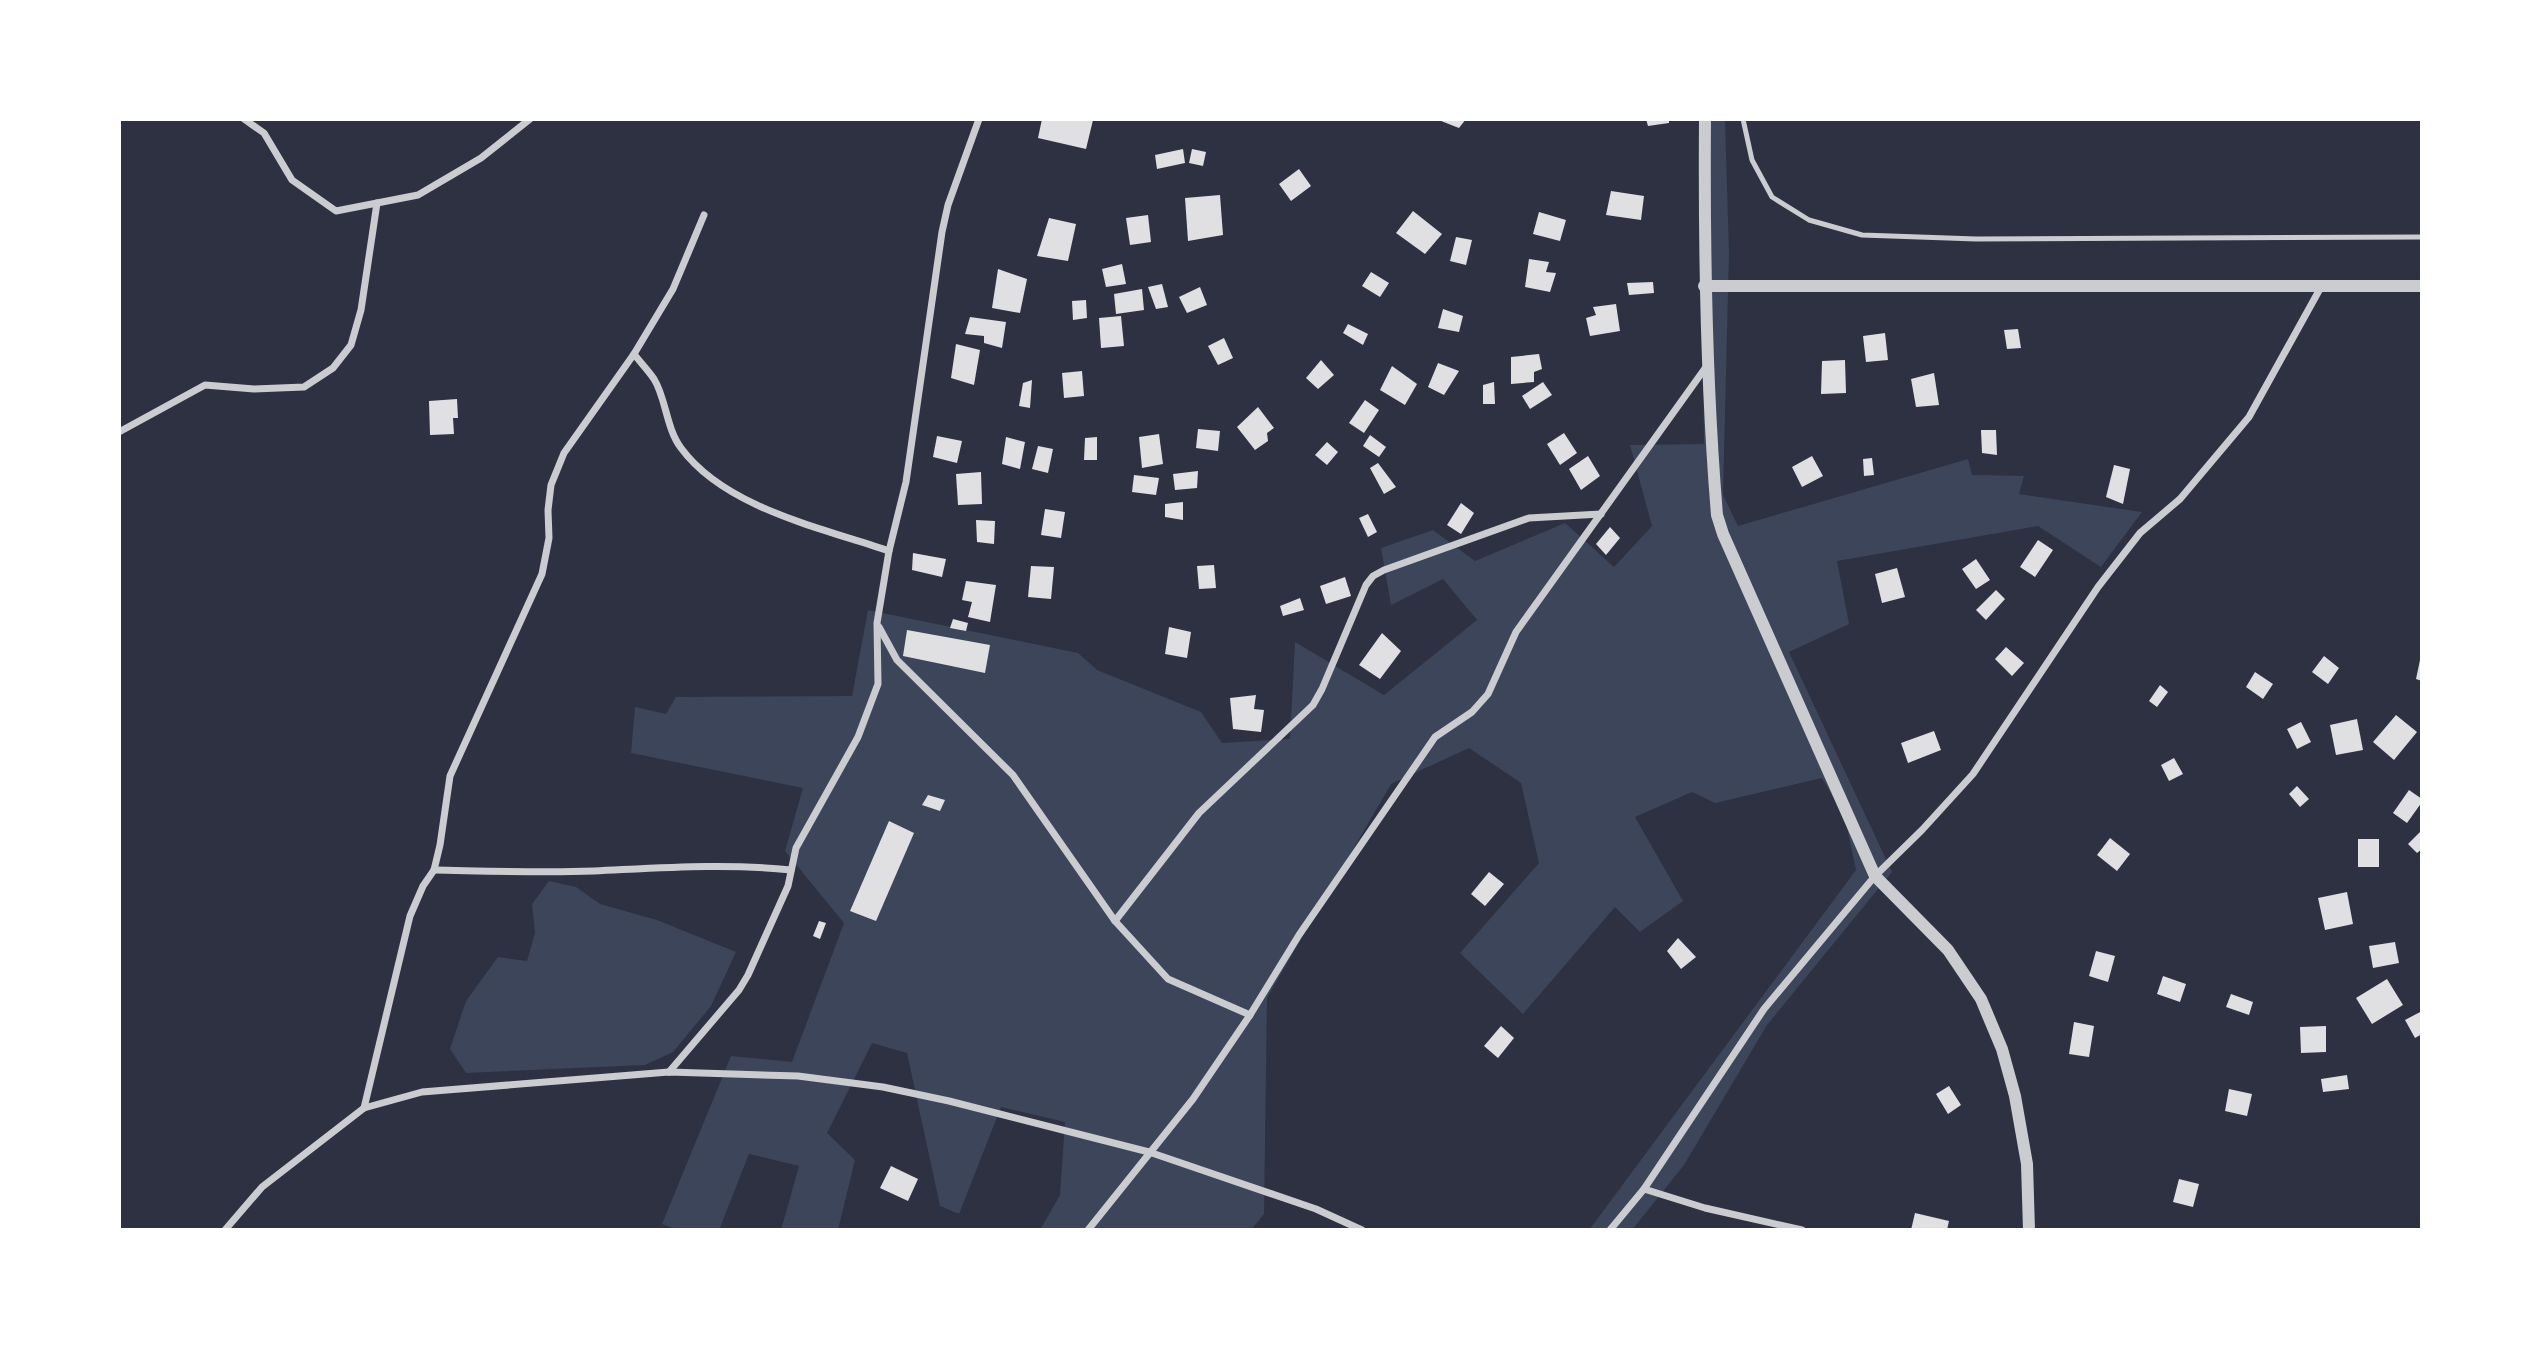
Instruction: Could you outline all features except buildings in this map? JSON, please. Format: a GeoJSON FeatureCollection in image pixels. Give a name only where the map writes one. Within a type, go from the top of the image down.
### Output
{"type":"FeatureCollection","features":[{"type":"Feature","properties":{"kind":"street"},"geometry":{"type":"LineString","coordinates":[[244,119],[264,133],[292,180],[336,211],[418,195],[481,158],[530,119]]}},
{"type":"Feature","properties":{"kind":"street"},"geometry":{"type":"LineString","coordinates":[[669,1072],[739,990],[748,975],[788,886],[796,848],[858,737],[878,684],[877,623],[889,551],[906,482],[943,225],[979,119]]}},
{"type":"Feature","properties":{"kind":"street"},"geometry":{"type":"LineString","coordinates":[[1705,119],[1704,286],[1717,515],[1723,534],[1875,876],[1948,950],[1981,999],[2002,1049],[2015,1096],[2027,1164],[2029,1230]]}},
{"type":"Feature","properties":{"kind":"street"},"geometry":{"type":"LineString","coordinates":[[119,432],[205,385],[254,389],[303,387],[333,368],[351,345],[361,310],[377,203]]}},
{"type":"Feature","properties":{"kind":"street"},"geometry":{"type":"LineString","coordinates":[[364,1108],[410,916],[434,870],[450,776],[542,574],[549,538],[551,485],[559,464],[634,354],[673,289],[705,215]]}},
{"type":"Feature","properties":{"kind":"street"},"geometry":{"type":"LineString","coordinates":[[1704,286],[2422,286]]}},
{"type":"Feature","properties":{"kind":"street"},"geometry":{"type":"LineString","coordinates":[[1610,1230],[1644,1189],[1764,1009],[1875,876],[1973,774],[2098,587],[2140,533],[2180,499],[2249,417],[2321,287]]}},
{"type":"Feature","properties":{"kind":"street"},"geometry":{"type":"LineString","coordinates":[[634,354],[655,380],[665,415],[679,446],[700,471],[750,503],[889,551]]}},
{"type":"Feature","properties":{"kind":"street"},"geometry":{"type":"LineString","coordinates":[[1088,1230],[1193,1099],[1250,1015],[1299,935],[1435,737],[1472,712],[1488,694],[1516,632],[1707,367]]}},
{"type":"Feature","properties":{"kind":"street"},"geometry":{"type":"LineString","coordinates":[[1115,922],[1199,813],[1313,705],[1366,585],[1373,576],[1529,519],[1601,514]]}},
{"type":"Feature","properties":{"kind":"street"},"geometry":{"type":"LineString","coordinates":[[877,623],[897,660],[1013,775],[1115,922],[1168,979],[1250,1015]]}},
{"type":"Feature","properties":{"kind":"street"},"geometry":{"type":"LineString","coordinates":[[434,870],[592,871],[696,865],[757,866],[791,870]]}},
{"type":"Feature","properties":{"kind":"street"},"geometry":{"type":"LineString","coordinates":[[225,1230],[262,1187],[364,1108],[422,1092],[669,1072],[798,1076],[883,1087],[949,1101],[1149,1153],[1316,1209],[1362,1230]]}},
{"type":"Feature","properties":{"kind":"street"},"geometry":{"type":"LineString","coordinates":[[1644,1189],[1705,1208],[1802,1230]]}},
{"type":"Feature","properties":{"kind":"lane"},"geometry":{"type":"LineString","coordinates":[[1744,119],[1752,160],[1772,197],[1810,220],[1862,234],[1976,239],[2422,237]]}},
{"type":"Feature","properties":{"kind":"shaded area"},"geometry":{"type":"Polygon","coordinates":[[[1701,119],[1725,119],[1729,253],[1723,495],[1738,526],[1968,459],[1972,475],[2024,476],[2019,494],[2142,512],[2101,567],[2038,526],[1837,561],[1849,624],[1789,652],[1892,872],[1767,1025],[1684,1165],[1632,1230],[1589,1230],[1856,870],[1845,818],[1822,778],[1715,803],[1692,792],[1635,817],[1683,901],[1640,932],[1615,907],[1523,1014],[1460,953],[1539,863],[1521,783],[1469,748],[1391,784],[1267,998],[1264,1214],[1251,1230],[1040,1230],[1060,1195],[1065,1122],[1001,1107],[959,1214],[940,1206],[907,1053],[872,1043],[827,1133],[855,1160],[838,1230],[781,1230],[799,1166],[749,1154],[719,1230],[678,1230],[662,1224],[731,1056],[792,1062],[844,923],[785,851],[803,788],[631,753],[635,707],[666,714],[676,697],[852,696],[868,610],[1078,653],[1097,670],[1201,712],[1222,743],[1290,739],[1295,642],[1384,695],[1477,620],[1443,579],[1391,605],[1381,548],[1433,530],[1475,561],[1565,523],[1614,567],[1652,526],[1630,445],[1704,444],[1701,119]]]}},
{"type":"Feature","properties":{"kind":"shaded area"},"geometry":{"type":"Polygon","coordinates":[[[549,881],[576,887],[600,904],[657,920],[736,952],[711,1006],[673,1052],[645,1065],[466,1073],[450,1049],[466,1001],[498,957],[527,961],[535,933],[532,904],[549,881]]]}}]}
